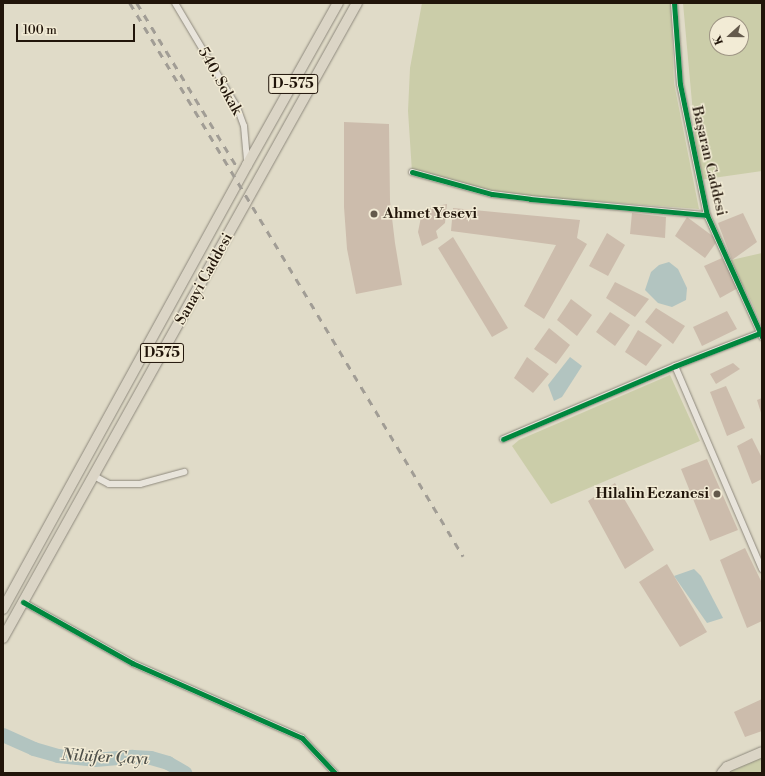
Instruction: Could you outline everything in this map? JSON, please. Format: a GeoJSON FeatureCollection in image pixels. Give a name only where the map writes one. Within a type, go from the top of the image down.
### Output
{"type":"FeatureCollection","features":[{"type":"Feature","properties":{"kind":"main road","name":"Sanayi Caddesi"},"geometry":{"type":"LineString","coordinates":[[3,609],[247,165],[338,3]]}},
{"type":"Feature","properties":{"kind":"main road","name":"Sanayi Caddesi"},"geometry":{"type":"LineString","coordinates":[[3,638],[357,3]]}},
{"type":"Feature","properties":{"kind":"main road"},"geometry":{"type":"LineString","coordinates":[[725,770],[762,752]]}},
{"type":"Feature","properties":{"kind":"street","name":"540. Sokak"},"geometry":{"type":"LineString","coordinates":[[175,3],[237,107],[244,126],[247,165]]}},
{"type":"Feature","properties":{"kind":"street","name":"Başaran Caddesi"},"geometry":{"type":"LineString","coordinates":[[674,3],[680,84],[707,215],[761,335]]}},
{"type":"Feature","properties":{"kind":"street"},"geometry":{"type":"LineString","coordinates":[[412,172],[492,194],[707,215]]}},
{"type":"Feature","properties":{"kind":"street"},"geometry":{"type":"LineString","coordinates":[[503,439],[675,366],[761,335]]}},
{"type":"Feature","properties":{"kind":"street"},"geometry":{"type":"LineString","coordinates":[[675,366],[762,568]]}},
{"type":"Feature","properties":{"kind":"street"},"geometry":{"type":"LineString","coordinates":[[94,476],[109,484],[140,484],[184,472]]}},
{"type":"Feature","properties":{"kind":"street"},"geometry":{"type":"LineString","coordinates":[[23,602],[132,663],[302,738],[335,773]]}},
{"type":"Feature","properties":{"kind":"green space"},"geometry":{"type":"Polygon","coordinates":[[[422,3],[671,3],[674,83],[699,209],[498,194],[412,172],[408,111],[410,68],[422,3]]]}},
{"type":"Feature","properties":{"kind":"green space"},"geometry":{"type":"Polygon","coordinates":[[[683,3],[762,3],[762,171],[699,180],[683,3]]]}},
{"type":"Feature","properties":{"kind":"green space"},"geometry":{"type":"Polygon","coordinates":[[[762,253],[762,325],[747,292],[727,261],[762,253]]]}},
{"type":"Feature","properties":{"kind":"green space"},"geometry":{"type":"Polygon","coordinates":[[[670,375],[700,441],[551,504],[512,446],[519,440],[670,375]]]}},
{"type":"Feature","properties":{"kind":"green space"},"geometry":{"type":"Polygon","coordinates":[[[762,752],[762,773],[730,773],[727,767],[762,752]]]}},
{"type":"Feature","properties":{"kind":"shaded area"},"geometry":{"type":"Polygon","coordinates":[[[669,262],[678,269],[687,288],[686,300],[672,307],[658,303],[645,290],[651,272],[659,265],[669,262]]]}},
{"type":"Feature","properties":{"kind":"shaded area"},"geometry":{"type":"Polygon","coordinates":[[[570,357],[582,366],[562,397],[554,401],[548,385],[570,357]]]}},
{"type":"Feature","properties":{"kind":"shaded area"},"geometry":{"type":"Polygon","coordinates":[[[694,569],[701,576],[723,618],[707,623],[674,576],[694,569]]]}},
{"type":"Feature","properties":{"kind":"building"},"geometry":{"type":"Polygon","coordinates":[[[344,122],[389,124],[390,201],[402,285],[356,294],[347,249],[344,207],[344,122]]]}},
{"type":"Feature","properties":{"kind":"building"},"geometry":{"type":"Polygon","coordinates":[[[447,204],[445,223],[436,231],[438,238],[422,246],[418,232],[421,217],[432,207],[447,204]]]}},
{"type":"Feature","properties":{"kind":"building"},"geometry":{"type":"Polygon","coordinates":[[[453,208],[580,220],[577,238],[587,244],[544,319],[524,306],[556,245],[451,231],[453,208]]]}},
{"type":"Feature","properties":{"kind":"building"},"geometry":{"type":"Polygon","coordinates":[[[632,213],[666,217],[665,238],[630,234],[632,213]]]}},
{"type":"Feature","properties":{"kind":"building"},"geometry":{"type":"Polygon","coordinates":[[[743,213],[757,242],[732,260],[718,223],[743,213]]]}},
{"type":"Feature","properties":{"kind":"building"},"geometry":{"type":"Polygon","coordinates":[[[687,217],[718,240],[705,258],[675,236],[687,217]]]}},
{"type":"Feature","properties":{"kind":"building"},"geometry":{"type":"Polygon","coordinates":[[[607,233],[625,245],[608,276],[589,266],[607,233]]]}},
{"type":"Feature","properties":{"kind":"building"},"geometry":{"type":"Polygon","coordinates":[[[453,237],[508,328],[492,337],[438,248],[453,237]]]}},
{"type":"Feature","properties":{"kind":"building"},"geometry":{"type":"Polygon","coordinates":[[[722,258],[738,288],[720,298],[704,266],[722,258]]]}},
{"type":"Feature","properties":{"kind":"building"},"geometry":{"type":"Polygon","coordinates":[[[615,282],[649,299],[635,317],[606,298],[615,282]]]}},
{"type":"Feature","properties":{"kind":"building"},"geometry":{"type":"Polygon","coordinates":[[[571,299],[592,315],[577,336],[557,320],[571,299]]]}},
{"type":"Feature","properties":{"kind":"building"},"geometry":{"type":"Polygon","coordinates":[[[656,308],[685,326],[673,344],[645,322],[656,308]]]}},
{"type":"Feature","properties":{"kind":"building"},"geometry":{"type":"Polygon","coordinates":[[[727,311],[737,329],[702,346],[693,327],[727,311]]]}},
{"type":"Feature","properties":{"kind":"building"},"geometry":{"type":"Polygon","coordinates":[[[610,312],[630,325],[615,346],[596,332],[610,312]]]}},
{"type":"Feature","properties":{"kind":"building"},"geometry":{"type":"Polygon","coordinates":[[[549,328],[570,345],[556,364],[534,349],[549,328]]]}},
{"type":"Feature","properties":{"kind":"building"},"geometry":{"type":"Polygon","coordinates":[[[638,330],[662,345],[646,366],[625,352],[638,330]]]}},
{"type":"Feature","properties":{"kind":"building"},"geometry":{"type":"Polygon","coordinates":[[[527,357],[549,374],[533,393],[514,378],[527,357]]]}},
{"type":"Feature","properties":{"kind":"building"},"geometry":{"type":"Polygon","coordinates":[[[733,363],[740,369],[716,384],[710,374],[733,363]]]}},
{"type":"Feature","properties":{"kind":"building"},"geometry":{"type":"Polygon","coordinates":[[[726,386],[745,428],[727,436],[710,392],[726,386]]]}},
{"type":"Feature","properties":{"kind":"building"},"geometry":{"type":"Polygon","coordinates":[[[762,398],[762,416],[757,400],[762,398]]]}},
{"type":"Feature","properties":{"kind":"building"},"geometry":{"type":"Polygon","coordinates":[[[752,438],[762,458],[762,479],[752,484],[737,446],[752,438]]]}},
{"type":"Feature","properties":{"kind":"building"},"geometry":{"type":"Polygon","coordinates":[[[707,459],[738,530],[710,541],[681,469],[707,459]]]}},
{"type":"Feature","properties":{"kind":"building"},"geometry":{"type":"Polygon","coordinates":[[[615,483],[654,550],[625,569],[588,501],[615,483]]]}},
{"type":"Feature","properties":{"kind":"building"},"geometry":{"type":"Polygon","coordinates":[[[745,548],[762,583],[762,621],[747,628],[720,560],[745,548]]]}},
{"type":"Feature","properties":{"kind":"building"},"geometry":{"type":"Polygon","coordinates":[[[667,564],[707,632],[680,647],[639,582],[667,564]]]}},
{"type":"Feature","properties":{"kind":"building"},"geometry":{"type":"Polygon","coordinates":[[[762,699],[762,731],[745,737],[734,712],[762,699]]]}},
{"type":"Feature","properties":{"kind":"waterway","name":"Nilüfer Çayı"},"geometry":{"type":"LineString","coordinates":[[3,735],[34,749],[58,756],[95,760],[133,757],[151,758],[168,763],[185,773]]}},
{"type":"Feature","properties":{"kind":"railway"},"geometry":{"type":"LineString","coordinates":[[130,3],[463,556]]}},
{"type":"Feature","properties":{"kind":"railway"},"geometry":{"type":"LineString","coordinates":[[137,3],[237,167]]}},
{"type":"Feature","properties":{"kind":"cycle path"},"geometry":{"type":"LineString","coordinates":[[674,3],[680,84],[707,215],[762,337]]}},
{"type":"Feature","properties":{"kind":"cycle path"},"geometry":{"type":"LineString","coordinates":[[412,172],[492,194],[530,199],[707,215]]}},
{"type":"Feature","properties":{"kind":"cycle path"},"geometry":{"type":"LineString","coordinates":[[503,439],[675,366],[760,333]]}},
{"type":"Feature","properties":{"kind":"cycle path"},"geometry":{"type":"LineString","coordinates":[[23,602],[132,663],[302,738],[335,773]]}},
{"type":"Feature","properties":{"kind":"place","name":"Ahmet Yesevi"},"geometry":{"type":"Point","coordinates":[374,214]}},
{"type":"Feature","properties":{"kind":"place","name":"Hilalin Eczanesi"},"geometry":{"type":"Point","coordinates":[717,494]}}]}
